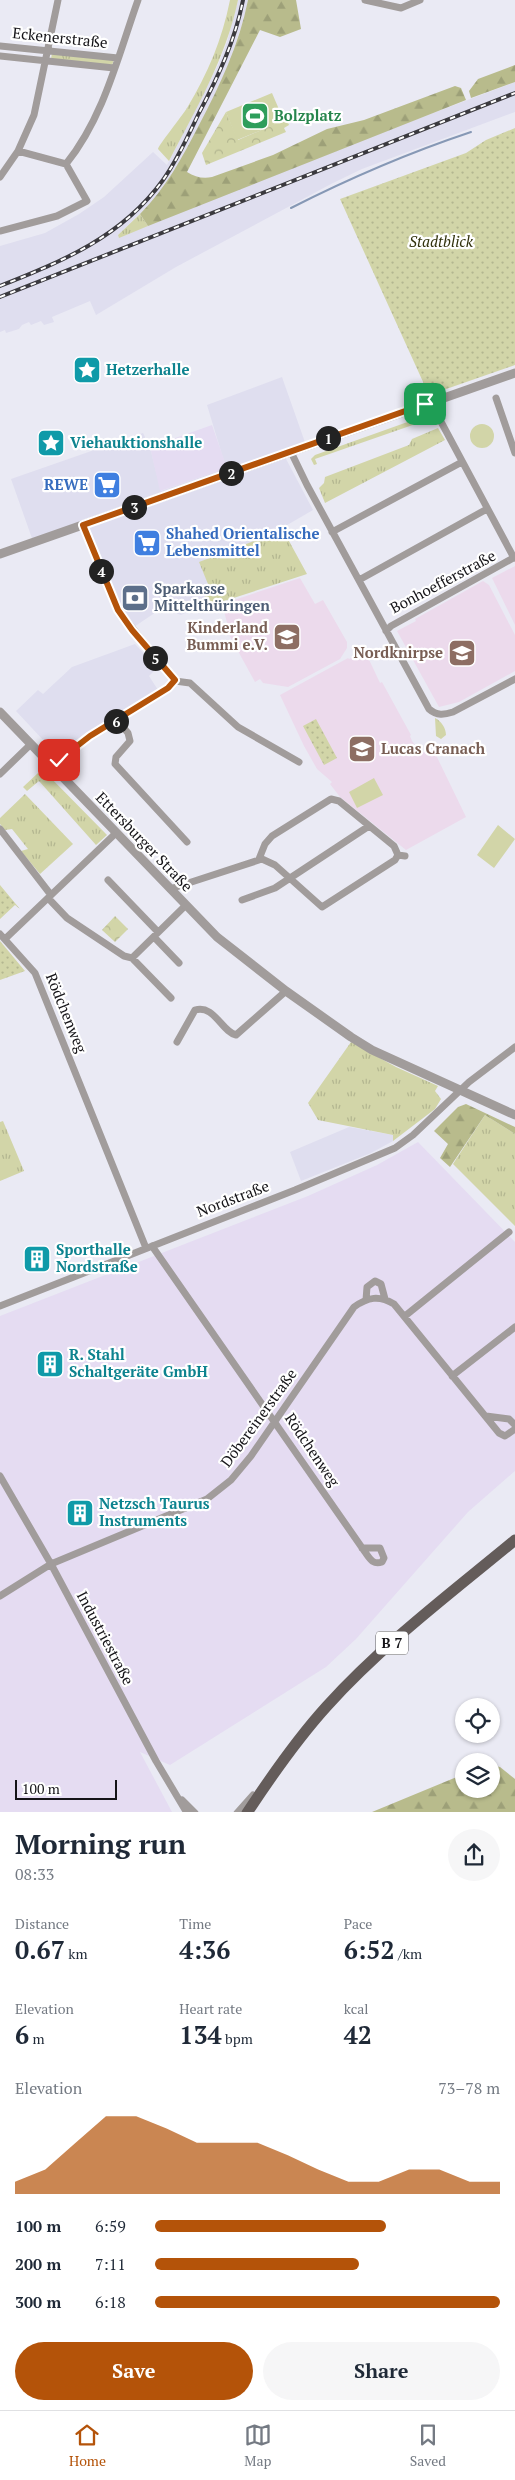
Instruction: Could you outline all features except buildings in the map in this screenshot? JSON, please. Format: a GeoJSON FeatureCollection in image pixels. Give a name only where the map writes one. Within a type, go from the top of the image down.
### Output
{"type":"FeatureCollection","features":[{"type":"Feature","properties":{"kind":"main road","name":"B 7"},"geometry":{"type":"LineString","coordinates":[[247,1812],[311,1724],[359,1673],[515,1540]]}},
{"type":"Feature","properties":{"kind":"street"},"geometry":{"type":"LineString","coordinates":[[0,177],[18,151],[34,115],[58,0]]}},
{"type":"Feature","properties":{"kind":"street"},"geometry":{"type":"LineString","coordinates":[[66,164],[81,143],[96,116],[138,0]]}},
{"type":"Feature","properties":{"kind":"street"},"geometry":{"type":"LineString","coordinates":[[365,0],[400,8],[420,0]]}},
{"type":"Feature","properties":{"kind":"street","name":"Eckenerstraße"},"geometry":{"type":"LineString","coordinates":[[0,46],[118,58]]}},
{"type":"Feature","properties":{"kind":"street","name":"Eckenerstraße"},"geometry":{"type":"LineString","coordinates":[[0,56],[114,68]]}},
{"type":"Feature","properties":{"kind":"street"},"geometry":{"type":"LineString","coordinates":[[0,231],[57,216],[87,201],[66,164],[18,151]]}},
{"type":"Feature","properties":{"kind":"street"},"geometry":{"type":"LineString","coordinates":[[0,554],[515,373]]}},
{"type":"Feature","properties":{"kind":"street"},"geometry":{"type":"LineString","coordinates":[[496,398],[515,453]]}},
{"type":"Feature","properties":{"kind":"street","name":"Bonhoefferstraße"},"geometry":{"type":"LineString","coordinates":[[386,631],[390,626],[515,558],[438,418]]}},
{"type":"Feature","properties":{"kind":"street","name":"Bonhoefferstraße"},"geometry":{"type":"LineString","coordinates":[[291,452],[332,532],[426,704],[436,714],[445,715],[515,679]]}},
{"type":"Feature","properties":{"kind":"street"},"geometry":{"type":"LineString","coordinates":[[332,532],[462,462]]}},
{"type":"Feature","properties":{"kind":"street"},"geometry":{"type":"LineString","coordinates":[[359,580],[487,509]]}},
{"type":"Feature","properties":{"kind":"street"},"geometry":{"type":"LineString","coordinates":[[83,525],[118,610],[132,630],[175,680],[190,683],[238,727],[299,762]]}},
{"type":"Feature","properties":{"kind":"street"},"geometry":{"type":"LineString","coordinates":[[52,766],[80,743],[168,688],[175,680]]}},
{"type":"Feature","properties":{"kind":"street","name":"Ettersburger Straße"},"geometry":{"type":"LineString","coordinates":[[0,712],[218,937],[286,991],[372,1050],[515,1115]]}},
{"type":"Feature","properties":{"kind":"street"},"geometry":{"type":"LineString","coordinates":[[117,720],[128,733],[130,741],[116,757],[115,764],[187,842]]}},
{"type":"Feature","properties":{"kind":"street"},"geometry":{"type":"LineString","coordinates":[[0,774],[31,744]]}},
{"type":"Feature","properties":{"kind":"street"},"geometry":{"type":"LineString","coordinates":[[170,889],[259,859],[276,865],[322,908],[401,855],[394,846],[338,801],[328,799],[272,836],[265,844],[259,859]]}},
{"type":"Feature","properties":{"kind":"street"},"geometry":{"type":"LineString","coordinates":[[242,900],[275,888],[369,826]]}},
{"type":"Feature","properties":{"kind":"street"},"geometry":{"type":"LineString","coordinates":[[0,829],[68,918],[124,956],[132,958],[171,998]]}},
{"type":"Feature","properties":{"kind":"street","name":"Rödchenweg"},"geometry":{"type":"LineString","coordinates":[[116,833],[50,896],[2,936],[35,973],[149,1247],[276,1421],[362,1548]]}},
{"type":"Feature","properties":{"kind":"street"},"geometry":{"type":"LineString","coordinates":[[108,880],[179,963]]}},
{"type":"Feature","properties":{"kind":"street","name":"Ettersburger Straße"},"geometry":{"type":"LineString","coordinates":[[132,958],[186,905]]}},
{"type":"Feature","properties":{"kind":"street"},"geometry":{"type":"LineString","coordinates":[[177,1042],[195,1010],[202,1009],[209,1012],[233,1035],[236,1035],[286,991]]}},
{"type":"Feature","properties":{"kind":"street","name":"Nordstraße"},"geometry":{"type":"LineString","coordinates":[[0,1306],[395,1148],[433,1118],[460,1091],[515,1047]]}},
{"type":"Feature","properties":{"kind":"street"},"geometry":{"type":"LineString","coordinates":[[405,1316],[509,1232]]}},
{"type":"Feature","properties":{"kind":"street","name":"Döbereinerstraße"},"geometry":{"type":"LineString","coordinates":[[0,1596],[51,1564],[207,1499],[236,1474],[276,1421],[354,1307],[366,1300],[367,1287],[375,1281],[382,1284],[385,1299]]}},
{"type":"Feature","properties":{"kind":"street"},"geometry":{"type":"LineString","coordinates":[[366,1300],[376,1297],[385,1299],[405,1316],[499,1433],[505,1436],[515,1429]]}},
{"type":"Feature","properties":{"kind":"street"},"geometry":{"type":"LineString","coordinates":[[452,1376],[515,1327]]}},
{"type":"Feature","properties":{"kind":"street"},"geometry":{"type":"LineString","coordinates":[[486,1416],[509,1419],[515,1425]]}},
{"type":"Feature","properties":{"kind":"street","name":"Industriestraße"},"geometry":{"type":"LineString","coordinates":[[0,1476],[51,1564],[187,1812]]}},
{"type":"Feature","properties":{"kind":"street"},"geometry":{"type":"LineString","coordinates":[[237,1812],[271,1777]]}},
{"type":"Feature","properties":{"kind":"street"},"geometry":{"type":"LineString","coordinates":[[176,1795],[195,1812]]}},
{"type":"Feature","properties":{"kind":"shaded area"},"geometry":{"type":"Polygon","coordinates":[[[238,0],[248,0],[244,19],[227,69],[212,101],[177,168],[160,194],[118,235],[119,237],[330,152],[515,82],[515,112],[362,169],[331,184],[176,267],[96,315],[90,301],[52,317],[54,322],[44,325],[41,321],[31,325],[29,322],[22,325],[19,329],[6,333],[5,330],[0,332],[0,246],[45,233],[79,214],[104,197],[153,152],[167,165],[218,65],[227,42],[238,0]]]}},
{"type":"Feature","properties":{"kind":"shaded area"},"geometry":{"type":"Polygon","coordinates":[[[282,377],[307,448],[285,457],[313,510],[282,528],[283,530],[200,562],[210,589],[199,606],[181,615],[162,608],[128,631],[111,604],[80,530],[34,544],[11,479],[143,433],[150,447],[161,491],[226,468],[207,405],[282,377]]]}},
{"type":"Feature","properties":{"kind":"shaded area"},"geometry":{"type":"Polygon","coordinates":[[[212,425],[227,468],[160,491],[150,447],[212,425]]]}},
{"type":"Feature","properties":{"kind":"shaded area"},"geometry":{"type":"Polygon","coordinates":[[[515,566],[515,625],[492,578],[515,566]]]}},
{"type":"Feature","properties":{"kind":"shaded area","name":"Kinderland Bummi e.V."},"geometry":{"type":"Polygon","coordinates":[[[300,578],[315,604],[323,600],[347,642],[347,648],[340,659],[288,687],[263,683],[260,679],[255,682],[227,631],[228,626],[222,604],[300,578]]]}},
{"type":"Feature","properties":{"kind":"shaded area","name":"Nordknirpse"},"geometry":{"type":"Polygon","coordinates":[[[483,581],[489,585],[515,635],[515,671],[459,702],[439,707],[397,631],[483,581]]]}},
{"type":"Feature","properties":{"kind":"shaded area"},"geometry":{"type":"Polygon","coordinates":[[[135,644],[157,668],[149,676],[158,690],[83,736],[58,756],[16,711],[38,690],[43,694],[72,667],[135,644]]]}},
{"type":"Feature","properties":{"kind":"shaded area","name":"Lucas Cranach"},"geometry":{"type":"Polygon","coordinates":[[[365,651],[380,683],[382,682],[411,735],[412,741],[420,752],[435,753],[466,817],[406,850],[340,797],[330,784],[332,782],[317,769],[280,695],[348,658],[365,651]]]}},
{"type":"Feature","properties":{"kind":"shaded area"},"geometry":{"type":"Polygon","coordinates":[[[349,1127],[393,1135],[393,1141],[371,1153],[301,1181],[290,1152],[349,1127]]]}},
{"type":"Feature","properties":{"kind":"shaded area"},"geometry":{"type":"Polygon","coordinates":[[[418,1142],[515,1242],[515,1471],[468,1512],[356,1639],[326,1667],[170,1765],[140,1752],[172,1812],[0,1812],[0,1316],[308,1196],[377,1165],[418,1142]]]}},
{"type":"Feature","properties":{"kind":"green space"},"geometry":{"type":"Polygon","coordinates":[[[230,0],[238,0],[226,42],[200,102],[169,161],[158,149],[187,108],[201,82],[218,43],[230,0]]]}},
{"type":"Feature","properties":{"kind":"green space"},"geometry":{"type":"Polygon","coordinates":[[[248,0],[296,0],[301,29],[280,37],[260,30],[187,172],[193,175],[202,178],[212,177],[273,155],[327,129],[364,120],[455,86],[461,88],[466,100],[148,226],[140,214],[158,194],[173,172],[207,110],[240,33],[248,0]]]}},
{"type":"Feature","properties":{"kind":"green space"},"geometry":{"type":"Polygon","coordinates":[[[52,53],[114,60],[112,65],[51,59],[52,53]]]}},
{"type":"Feature","properties":{"kind":"green space"},"geometry":{"type":"Polygon","coordinates":[[[515,65],[515,82],[471,98],[469,91],[478,79],[515,65]]]}},
{"type":"Feature","properties":{"kind":"green space","name":"Bolzplatz"},"geometry":{"type":"Polygon","coordinates":[[[272,93],[284,121],[237,140],[226,112],[272,93]]]}},
{"type":"Feature","properties":{"kind":"green space"},"geometry":{"type":"Polygon","coordinates":[[[226,112],[238,140],[287,119],[289,125],[284,128],[286,132],[206,165],[202,153],[226,112]]]}},
{"type":"Feature","properties":{"kind":"green space","name":"Stadtblick"},"geometry":{"type":"Polygon","coordinates":[[[515,128],[515,365],[429,395],[340,199],[466,153],[486,140],[515,128]]]}},
{"type":"Feature","properties":{"kind":"green space"},"geometry":{"type":"Polygon","coordinates":[[[140,214],[148,226],[119,238],[118,235],[140,214]]]}},
{"type":"Feature","properties":{"kind":"green space"},"geometry":{"type":"Polygon","coordinates":[[[430,414],[434,417],[429,425],[427,420],[315,459],[317,464],[314,465],[311,459],[315,455],[430,414]]]}},
{"type":"Feature","properties":{"kind":"green space"},"geometry":{"type":"Polygon","coordinates":[[[482,424],[491,427],[494,436],[491,445],[482,448],[473,445],[470,436],[473,427],[482,424]]]}},
{"type":"Feature","properties":{"kind":"green space"},"geometry":{"type":"Polygon","coordinates":[[[438,428],[445,440],[325,503],[319,488],[324,483],[325,477],[409,445],[412,439],[438,428]]]}},
{"type":"Feature","properties":{"kind":"green space"},"geometry":{"type":"Polygon","coordinates":[[[283,530],[307,574],[215,604],[199,606],[210,589],[199,562],[283,530]]]}},
{"type":"Feature","properties":{"kind":"green space"},"geometry":{"type":"Polygon","coordinates":[[[435,718],[445,730],[446,735],[441,739],[436,736],[435,718]]]}},
{"type":"Feature","properties":{"kind":"green space"},"geometry":{"type":"Polygon","coordinates":[[[316,719],[337,758],[324,765],[303,726],[316,719]]]}},
{"type":"Feature","properties":{"kind":"green space"},"geometry":{"type":"Polygon","coordinates":[[[45,772],[107,835],[96,845],[39,781],[27,791],[23,787],[38,773],[41,776],[45,772]]]}},
{"type":"Feature","properties":{"kind":"green space"},"geometry":{"type":"Polygon","coordinates":[[[374,778],[383,795],[357,808],[349,792],[374,778]]]}},
{"type":"Feature","properties":{"kind":"green space"},"geometry":{"type":"Polygon","coordinates":[[[25,794],[73,844],[40,874],[21,851],[28,849],[12,829],[5,830],[0,824],[0,818],[25,794]]]}},
{"type":"Feature","properties":{"kind":"green space"},"geometry":{"type":"Polygon","coordinates":[[[498,825],[515,839],[494,868],[477,855],[498,825]]]}},
{"type":"Feature","properties":{"kind":"green space"},"geometry":{"type":"Polygon","coordinates":[[[0,885],[20,909],[15,905],[0,919],[0,885]]]}},
{"type":"Feature","properties":{"kind":"green space"},"geometry":{"type":"Polygon","coordinates":[[[115,916],[128,929],[115,942],[102,930],[115,916]]]}},
{"type":"Feature","properties":{"kind":"green space"},"geometry":{"type":"Polygon","coordinates":[[[0,941],[25,971],[0,980],[0,941]]]}},
{"type":"Feature","properties":{"kind":"green space"},"geometry":{"type":"Polygon","coordinates":[[[351,1042],[396,1067],[438,1086],[435,1091],[441,1099],[435,1109],[393,1141],[393,1135],[318,1120],[308,1103],[351,1042]]]}},
{"type":"Feature","properties":{"kind":"green space"},"geometry":{"type":"Polygon","coordinates":[[[466,1104],[515,1127],[515,1134],[485,1115],[450,1167],[440,1158],[448,1144],[434,1131],[458,1107],[466,1104]]]}},
{"type":"Feature","properties":{"kind":"green space"},"geometry":{"type":"Polygon","coordinates":[[[485,1115],[515,1134],[515,1226],[453,1164],[485,1115]]]}},
{"type":"Feature","properties":{"kind":"green space"},"geometry":{"type":"Polygon","coordinates":[[[3,1121],[24,1171],[0,1181],[0,1122],[3,1121]]]}},
{"type":"Feature","properties":{"kind":"green space"},"geometry":{"type":"Polygon","coordinates":[[[500,1767],[515,1779],[515,1812],[372,1812],[455,1778],[455,1798],[500,1798],[500,1767]]]}},
{"type":"Feature","properties":{"kind":"waterway"},"geometry":{"type":"LineString","coordinates":[[291,208],[335,186],[471,132]]}},
{"type":"Feature","properties":{"kind":"railway"},"geometry":{"type":"LineString","coordinates":[[0,286],[68,257],[90,245],[110,232],[147,200],[173,164],[213,86],[231,44],[243,0]]}},
{"type":"Feature","properties":{"kind":"railway"},"geometry":{"type":"LineString","coordinates":[[0,297],[515,93]]}},
{"type":"Feature","properties":{"kind":"place","name":"Bolzplatz"},"geometry":{"type":"Point","coordinates":[255,116]}},
{"type":"Feature","properties":{"kind":"place","name":"Hetzerhalle"},"geometry":{"type":"Point","coordinates":[87,370]}},
{"type":"Feature","properties":{"kind":"place","name":"Viehauktionshalle"},"geometry":{"type":"Point","coordinates":[51,443]}},
{"type":"Feature","properties":{"kind":"place","name":"REWE"},"geometry":{"type":"Point","coordinates":[107,485]}},
{"type":"Feature","properties":{"kind":"place","name":"Shahed Orientalische Lebensmittel"},"geometry":{"type":"Point","coordinates":[147,543]}},
{"type":"Feature","properties":{"kind":"place","name":"Sparkasse Mittelthüringen"},"geometry":{"type":"Point","coordinates":[135,598]}},
{"type":"Feature","properties":{"kind":"place","name":"Kinderland Bummi e.V."},"geometry":{"type":"Point","coordinates":[287,637]}},
{"type":"Feature","properties":{"kind":"place","name":"Nordknirpse"},"geometry":{"type":"Point","coordinates":[462,653]}},
{"type":"Feature","properties":{"kind":"place","name":"Lucas Cranach"},"geometry":{"type":"Point","coordinates":[362,749]}},
{"type":"Feature","properties":{"kind":"place","name":"Sporthalle Nordstraße"},"geometry":{"type":"Point","coordinates":[37,1259]}},
{"type":"Feature","properties":{"kind":"place","name":"R. Stahl Schaltgeräte GmbH"},"geometry":{"type":"Point","coordinates":[50,1364]}},
{"type":"Feature","properties":{"kind":"place","name":"Netzsch Taurus Instruments"},"geometry":{"type":"Point","coordinates":[80,1513]}},
{"type":"Feature","properties":{"kind":"route"},"geometry":{"type":"LineString","coordinates":[[59,760],[90,736],[173,685],[175,680],[132,630],[118,610],[99,568],[83,525],[425,404]]}}]}
